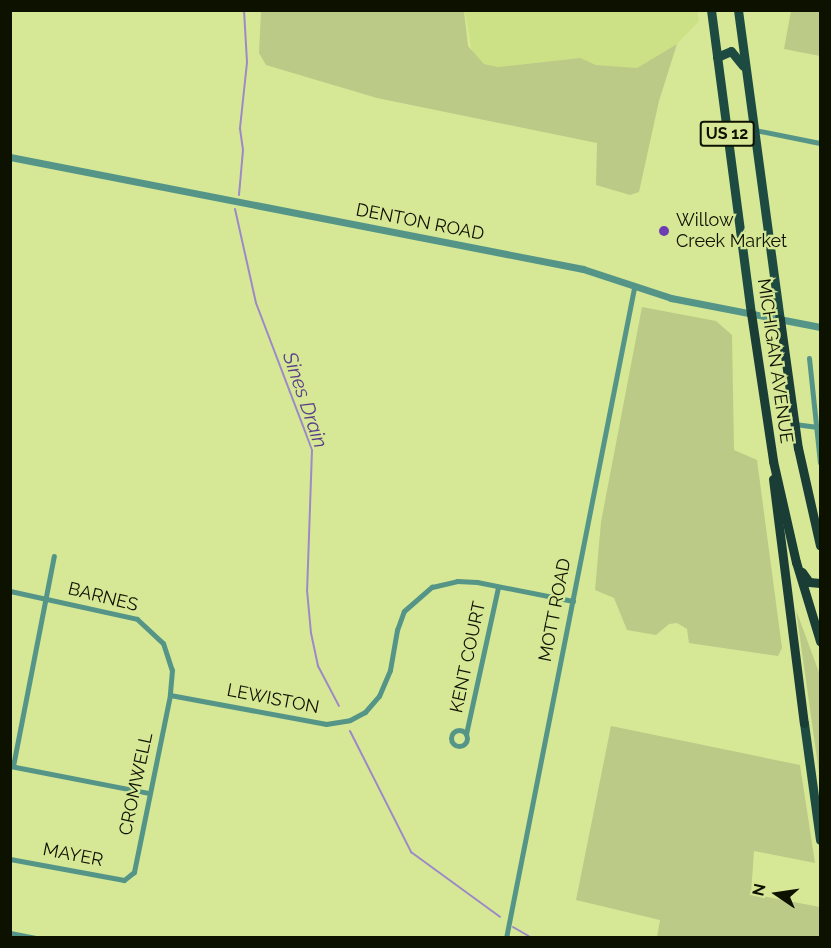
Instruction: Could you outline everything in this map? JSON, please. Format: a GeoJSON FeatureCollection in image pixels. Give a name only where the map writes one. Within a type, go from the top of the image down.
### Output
{"type":"FeatureCollection","features":[{"type":"Feature","properties":{"kind":"highway","name":"MICHIGAN AVENUE"},"geometry":{"type":"LineString","coordinates":[[751,313],[773,461],[796,562],[820,641]]}},
{"type":"Feature","properties":{"kind":"highway","name":"MICHIGAN AVENUE"},"geometry":{"type":"LineString","coordinates":[[780,319],[794,424],[820,546]]}},
{"type":"Feature","properties":{"kind":"highway"},"geometry":{"type":"LineString","coordinates":[[773,461],[804,723]]}},
{"type":"Feature","properties":{"kind":"highway"},"geometry":{"type":"LineString","coordinates":[[796,562],[809,582],[820,584]]}},
{"type":"Feature","properties":{"kind":"main road","name":"MICHIGAN AVENUE"},"geometry":{"type":"LineString","coordinates":[[711,10],[751,313]]}},
{"type":"Feature","properties":{"kind":"main road","name":"MICHIGAN AVENUE"},"geometry":{"type":"LineString","coordinates":[[738,10],[780,319]]}},
{"type":"Feature","properties":{"kind":"main road"},"geometry":{"type":"LineString","coordinates":[[717,57],[726,52],[736,54],[749,86]]}},
{"type":"Feature","properties":{"kind":"main road"},"geometry":{"type":"LineString","coordinates":[[804,723],[820,840]]}},
{"type":"Feature","properties":{"kind":"street"},"geometry":{"type":"LineString","coordinates":[[755,130],[820,143]]}},
{"type":"Feature","properties":{"kind":"street","name":"DENTON ROAD"},"geometry":{"type":"LineString","coordinates":[[10,157],[583,269],[634,288],[820,327]]}},
{"type":"Feature","properties":{"kind":"street","name":"MOTT ROAD"},"geometry":{"type":"LineString","coordinates":[[506,938],[634,288]]}},
{"type":"Feature","properties":{"kind":"street"},"geometry":{"type":"LineString","coordinates":[[809,358],[820,462]]}},
{"type":"Feature","properties":{"kind":"street"},"geometry":{"type":"LineString","coordinates":[[794,424],[818,427]]}},
{"type":"Feature","properties":{"kind":"street"},"geometry":{"type":"LineString","coordinates":[[54,556],[12,766],[149,793]]}},
{"type":"Feature","properties":{"kind":"street","name":"LEWISTON"},"geometry":{"type":"LineString","coordinates":[[170,695],[326,724],[350,720],[364,712],[379,696],[390,670],[397,630],[404,611],[416,597],[444,582],[498,587],[573,602]]}},
{"type":"Feature","properties":{"kind":"street","name":"KENT COURT"},"geometry":{"type":"LineString","coordinates":[[466,734],[498,587]]}},
{"type":"Feature","properties":{"kind":"street","name":"BARNES"},"geometry":{"type":"LineString","coordinates":[[10,591],[128,615],[148,626],[171,660],[170,695]]}},
{"type":"Feature","properties":{"kind":"street","name":"CROMWELL"},"geometry":{"type":"LineString","coordinates":[[129,877],[134,872],[170,695]]}},
{"type":"Feature","properties":{"kind":"street","name":"MAYER"},"geometry":{"type":"LineString","coordinates":[[10,859],[124,880],[129,877]]}},
{"type":"Feature","properties":{"kind":"street"},"geometry":{"type":"LineString","coordinates":[[10,933],[36,938]]}},
{"type":"Feature","properties":{"kind":"shaded area"},"geometry":{"type":"Polygon","coordinates":[[[697,10],[699,21],[677,44],[637,68],[596,65],[579,58],[498,67],[484,64],[472,52],[465,11],[697,10]]]}},
{"type":"Feature","properties":{"kind":"shaded area"},"geometry":{"type":"Polygon","coordinates":[[[261,11],[464,11],[468,46],[484,64],[498,67],[580,58],[596,65],[637,68],[677,44],[659,101],[639,192],[630,195],[596,185],[597,143],[377,98],[266,65],[259,53],[261,11]]]}},
{"type":"Feature","properties":{"kind":"shaded area"},"geometry":{"type":"Polygon","coordinates":[[[791,11],[820,11],[820,56],[784,49],[791,11]]]}},
{"type":"Feature","properties":{"kind":"shaded area"},"geometry":{"type":"Polygon","coordinates":[[[642,307],[716,321],[732,335],[734,450],[757,460],[782,648],[778,656],[689,643],[687,629],[677,623],[669,624],[656,635],[627,630],[614,598],[595,590],[601,522],[642,307]]]}},
{"type":"Feature","properties":{"kind":"shaded area"},"geometry":{"type":"Polygon","coordinates":[[[796,610],[820,675],[820,780],[796,610]]]}},
{"type":"Feature","properties":{"kind":"shaded area"},"geometry":{"type":"Polygon","coordinates":[[[611,726],[800,765],[815,863],[754,851],[751,894],[820,907],[820,937],[657,937],[660,920],[576,900],[611,726]]]}},
{"type":"Feature","properties":{"kind":"waterway","name":"Sines Drain"},"geometry":{"type":"LineString","coordinates":[[239,195],[243,150],[240,128],[247,62],[244,10]]}},
{"type":"Feature","properties":{"kind":"waterway","name":"Sines Drain"},"geometry":{"type":"LineString","coordinates":[[235,209],[256,303],[312,450],[307,590],[311,633],[318,666],[339,706]]}},
{"type":"Feature","properties":{"kind":"waterway","name":"Sines Drain"},"geometry":{"type":"LineString","coordinates":[[350,731],[411,852],[500,917]]}},
{"type":"Feature","properties":{"kind":"waterway","name":"Sines Drain"},"geometry":{"type":"LineString","coordinates":[[513,927],[532,938]]}},
{"type":"Feature","properties":{"kind":"place","name":"Willow Creek Market"},"geometry":{"type":"Point","coordinates":[664,231]}}]}
